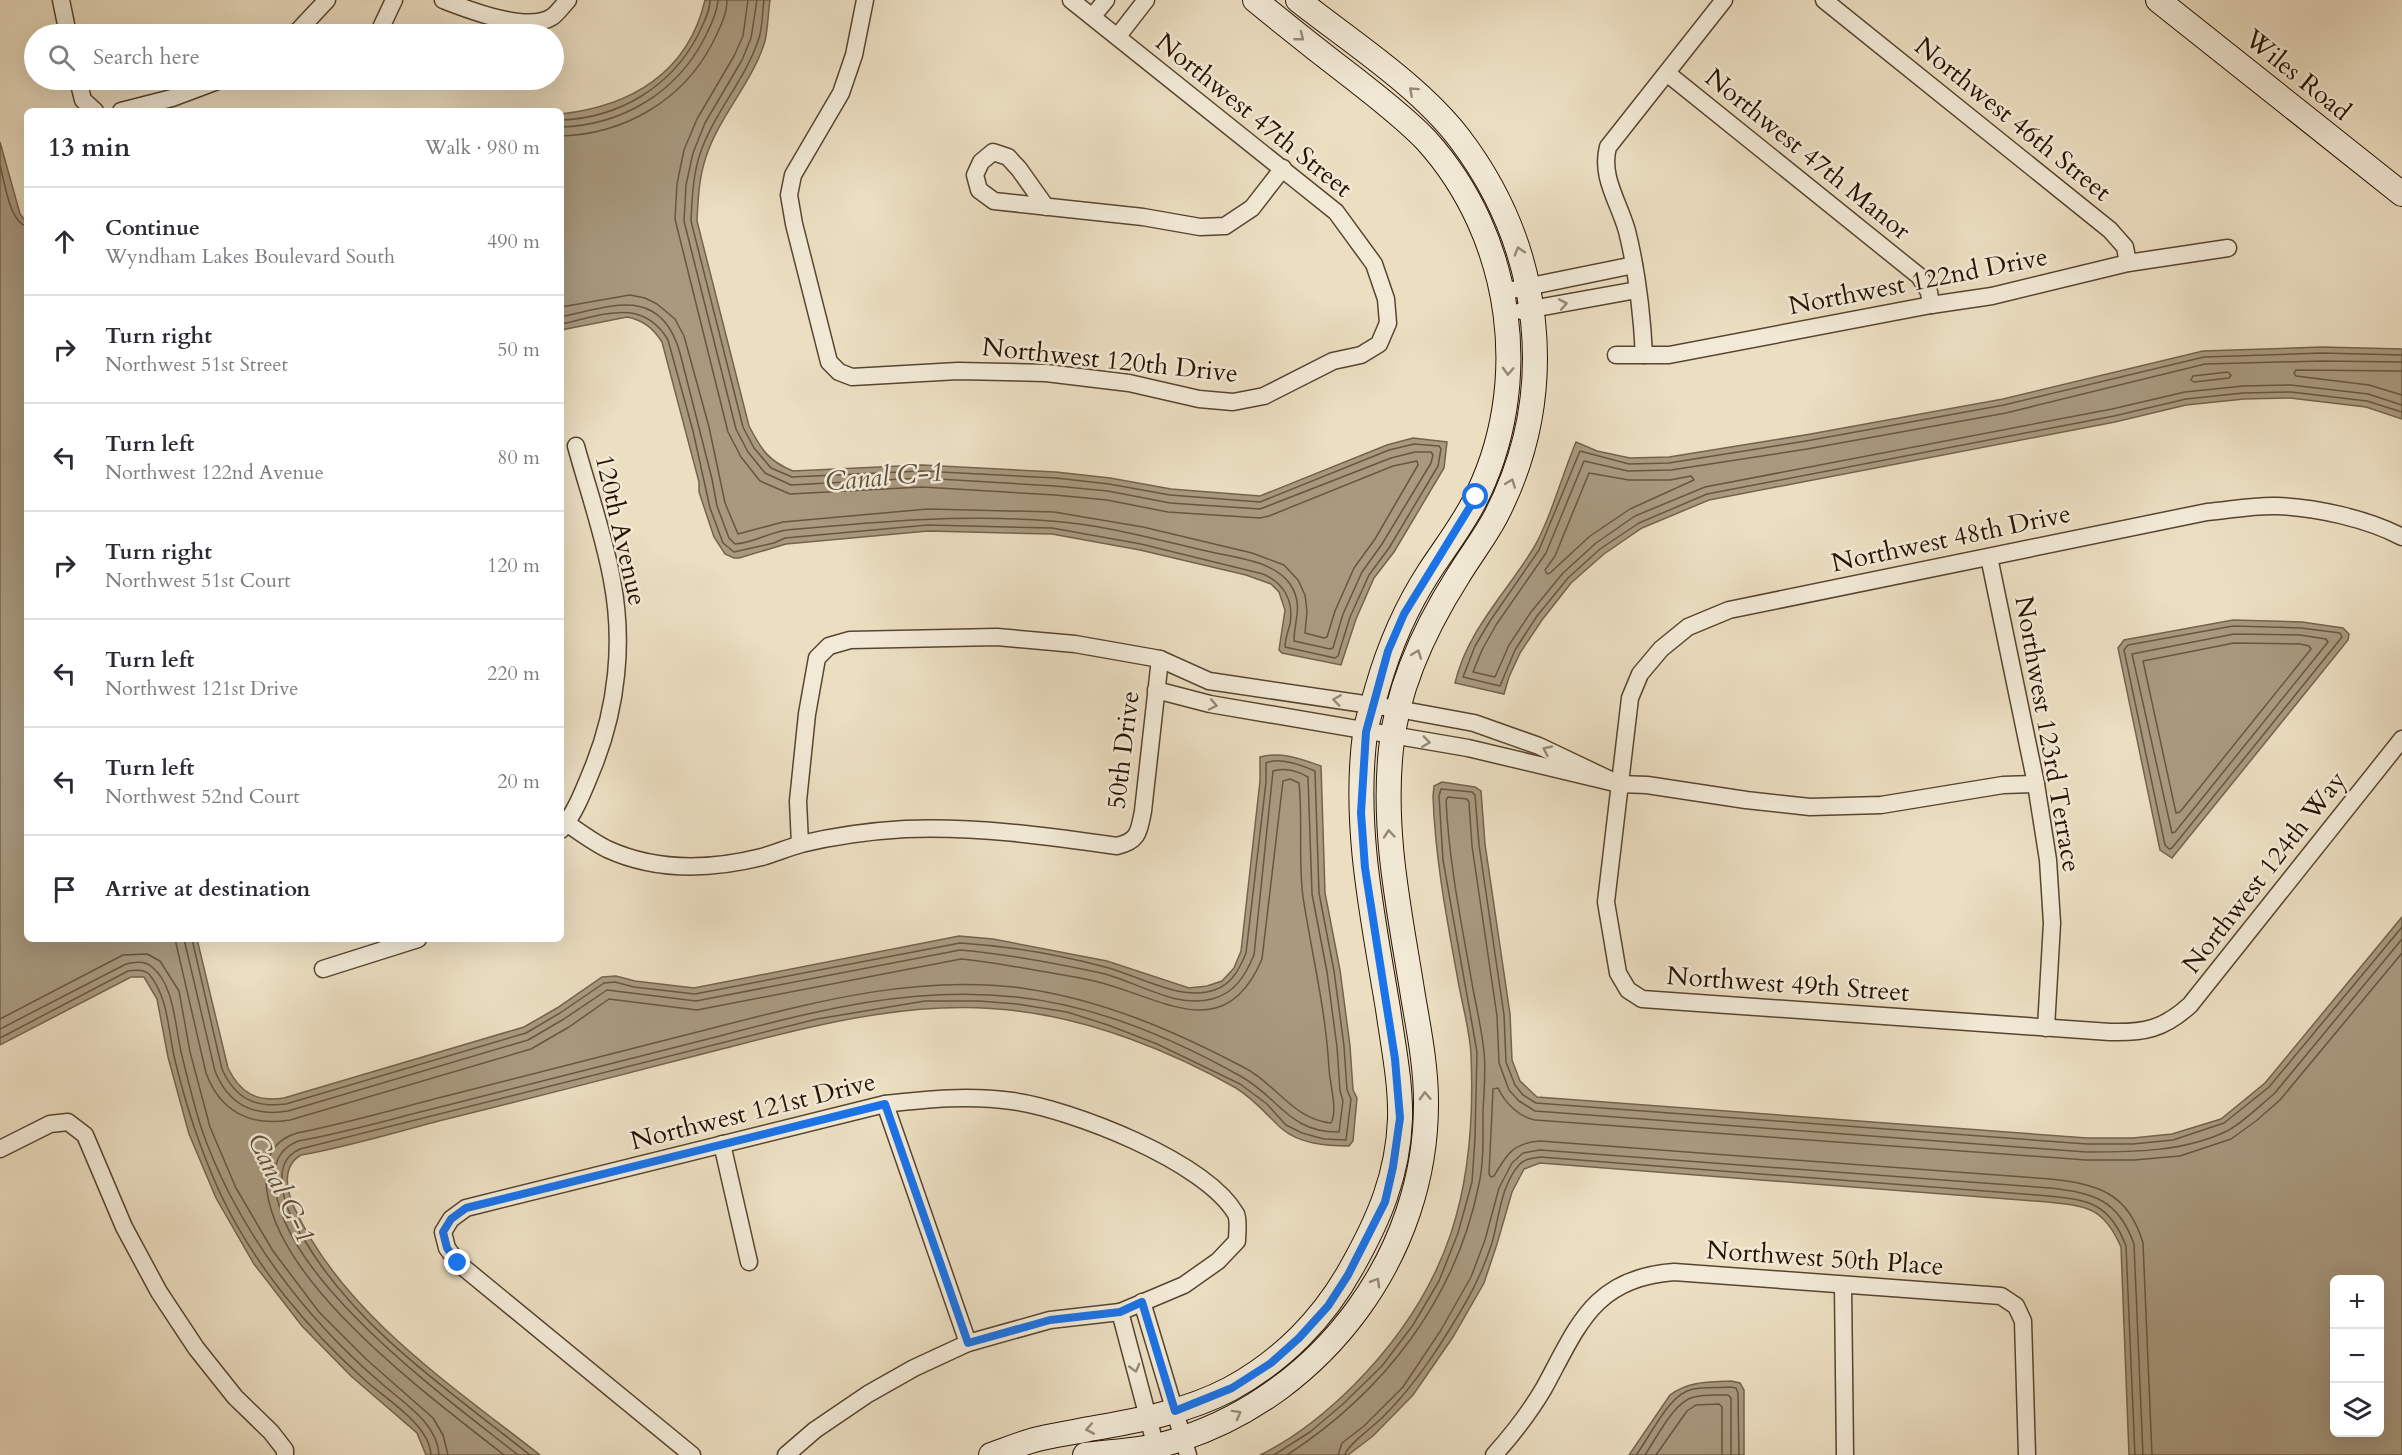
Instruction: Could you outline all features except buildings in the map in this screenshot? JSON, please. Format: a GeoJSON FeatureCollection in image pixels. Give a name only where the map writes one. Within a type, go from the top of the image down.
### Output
{"type":"FeatureCollection","features":[{"type":"Feature","properties":{"kind":"street"},"geometry":{"type":"LineString","coordinates":[[60,0],[66,24]]}},
{"type":"Feature","properties":{"kind":"street"},"geometry":{"type":"LineString","coordinates":[[304,24],[327,0]]}},
{"type":"Feature","properties":{"kind":"street"},"geometry":{"type":"LineString","coordinates":[[383,24],[394,0]]}},
{"type":"Feature","properties":{"kind":"street"},"geometry":{"type":"LineString","coordinates":[[443,0],[506,20],[536,22],[552,17],[568,0]]}},
{"type":"Feature","properties":{"kind":"street","name":"Northwest 120th Drive"},"geometry":{"type":"LineString","coordinates":[[865,0],[854,56],[841,93],[793,175],[789,195],[794,224],[829,362],[839,372],[852,377],[958,371],[1046,373],[1129,383],[1199,399],[1233,402],[1264,396],[1333,361],[1361,355],[1378,344],[1388,323]]}},
{"type":"Feature","properties":{"kind":"street","name":"Northwest 47th Street"},"geometry":{"type":"LineString","coordinates":[[1071,0],[1336,212],[1374,264],[1386,299],[1388,323]]}},
{"type":"Feature","properties":{"kind":"street"},"geometry":{"type":"LineString","coordinates":[[1093,16],[1106,0]]}},
{"type":"Feature","properties":{"kind":"street"},"geometry":{"type":"LineString","coordinates":[[1118,36],[1146,0]]}},
{"type":"Feature","properties":{"kind":"street"},"geometry":{"type":"LineString","coordinates":[[991,1455],[1036,1439],[1148,1419],[1175,1411],[1232,1388],[1271,1363],[1299,1338],[1328,1306],[1348,1275],[1385,1202],[1393,1167],[1400,1118],[1395,1059],[1365,868],[1361,813],[1366,732],[1388,651],[1404,614],[1463,521],[1486,475],[1502,424],[1507,390],[1509,350],[1504,302],[1492,255],[1467,197],[1425,139],[1395,112],[1255,0]]}},
{"type":"Feature","properties":{"kind":"street"},"geometry":{"type":"LineString","coordinates":[[1085,1455],[1186,1447],[1291,1381],[1328,1347],[1353,1317],[1376,1284],[1401,1232],[1416,1186],[1424,1148],[1426,1102],[1423,1057],[1391,858],[1388,782],[1392,737],[1398,709],[1430,623],[1491,524],[1506,495],[1519,459],[1534,398],[1535,349],[1531,298],[1516,242],[1489,184],[1459,137],[1411,89],[1298,0]]}},
{"type":"Feature","properties":{"kind":"street"},"geometry":{"type":"LineString","coordinates":[[1644,356],[1634,265],[1626,230],[1607,176],[1605,160],[1608,147],[1668,74],[1724,0]]}},
{"type":"Feature","properties":{"kind":"street","name":"Northwest 46th Street"},"geometry":{"type":"LineString","coordinates":[[1824,0],[2110,230],[2125,247],[2128,263]]}},
{"type":"Feature","properties":{"kind":"street","name":"Wiles Road"},"geometry":{"type":"LineString","coordinates":[[2158,0],[2402,194]]}},
{"type":"Feature","properties":{"kind":"street","name":"Northwest 47th Manor"},"geometry":{"type":"LineString","coordinates":[[1668,74],[1919,276],[1929,292],[1931,305]]}},
{"type":"Feature","properties":{"kind":"street"},"geometry":{"type":"LineString","coordinates":[[80,90],[83,100],[91,108]]}},
{"type":"Feature","properties":{"kind":"street"},"geometry":{"type":"LineString","coordinates":[[134,108],[172,99],[195,90]]}},
{"type":"Feature","properties":{"kind":"street"},"geometry":{"type":"LineString","coordinates":[[1046,207],[1143,217],[1200,227],[1226,226],[1252,208],[1283,168]]}},
{"type":"Feature","properties":{"kind":"street","name":"Northwest 122nd Drive"},"geometry":{"type":"LineString","coordinates":[[1616,355],[1669,355],[1931,305],[1992,296],[2128,263],[2228,248]]}},
{"type":"Feature","properties":{"kind":"street"},"geometry":{"type":"LineString","coordinates":[[1504,302],[1531,298],[1634,265]]}},
{"type":"Feature","properties":{"kind":"street"},"geometry":{"type":"LineString","coordinates":[[1504,302],[1637,290]]}},
{"type":"Feature","properties":{"kind":"street","name":"120th Avenue"},"geometry":{"type":"LineString","coordinates":[[564,822],[586,785],[603,743],[618,665],[612,580],[576,446]]}},
{"type":"Feature","properties":{"kind":"street","name":"Northwest 48th Drive"},"geometry":{"type":"LineString","coordinates":[[1618,784],[1630,698],[1640,674],[1661,649],[1688,627],[1729,610],[2207,512],[2276,506],[2333,513],[2391,531],[2402,537]]}},
{"type":"Feature","properties":{"kind":"street","name":"Northwest 123rd Terrace"},"geometry":{"type":"LineString","coordinates":[[1989,557],[2036,784],[2048,860],[2052,923],[2046,1028]]}},
{"type":"Feature","properties":{"kind":"street"},"geometry":{"type":"LineString","coordinates":[[564,825],[606,848],[642,861],[681,868],[719,866],[763,856],[800,844],[798,801],[807,714],[817,658],[829,646],[850,640],[997,637],[1075,644],[1160,659],[1209,681],[1398,709],[1474,723],[1539,746],[1618,784]]}},
{"type":"Feature","properties":{"kind":"street","name":"50th Drive"},"geometry":{"type":"LineString","coordinates":[[800,844],[905,829],[995,831],[1117,846],[1129,844],[1138,835],[1143,811],[1160,659]]}},
{"type":"Feature","properties":{"kind":"street"},"geometry":{"type":"LineString","coordinates":[[1156,690],[1209,704],[1392,737],[1468,748],[1618,784],[1647,785],[1810,807],[1881,805],[2002,785],[2036,784]]}},
{"type":"Feature","properties":{"kind":"street","name":"Northwest 124th Way"},"geometry":{"type":"LineString","coordinates":[[2157,1028],[2175,1019],[2190,1005],[2402,739]]}},
{"type":"Feature","properties":{"kind":"street","name":"Northwest 49th Street"},"geometry":{"type":"LineString","coordinates":[[1618,784],[1606,902],[1618,974],[1628,990],[1642,999],[2046,1028],[2137,1032],[2157,1028]]}},
{"type":"Feature","properties":{"kind":"street"},"geometry":{"type":"LineString","coordinates":[[323,969],[408,942]]}},
{"type":"Feature","properties":{"kind":"street","name":"Northwest 121st Drive"},"geometry":{"type":"LineString","coordinates":[[692,1455],[458,1263],[447,1248],[443,1232],[451,1219],[466,1208],[885,1104],[952,1097],[1014,1101],[1067,1115],[1127,1137],[1175,1161],[1220,1194],[1237,1216],[1237,1241],[1218,1261],[1184,1285],[1142,1302]]}},
{"type":"Feature","properties":{"kind":"street"},"geometry":{"type":"LineString","coordinates":[[885,1104],[968,1343]]}},
{"type":"Feature","properties":{"kind":"street"},"geometry":{"type":"LineString","coordinates":[[0,1149],[50,1124],[68,1122],[85,1135],[124,1227],[159,1292],[196,1348],[236,1397],[271,1432],[285,1450],[285,1455]]}},
{"type":"Feature","properties":{"kind":"street"},"geometry":{"type":"LineString","coordinates":[[722,1144],[749,1262]]}},
{"type":"Feature","properties":{"kind":"street","name":"Northwest 50th Place"},"geometry":{"type":"LineString","coordinates":[[1494,1455],[1510,1437],[1542,1390],[1585,1315],[1605,1295],[1628,1281],[1649,1274],[1674,1272],[2001,1296],[2016,1306],[2023,1321],[2026,1455]]}},
{"type":"Feature","properties":{"kind":"street"},"geometry":{"type":"LineString","coordinates":[[1843,1286],[1845,1455]]}},
{"type":"Feature","properties":{"kind":"street"},"geometry":{"type":"LineString","coordinates":[[786,1455],[815,1430],[868,1394],[914,1368],[968,1343],[1050,1320],[1120,1312],[1142,1302],[1186,1447]]}},
{"type":"Feature","properties":{"kind":"street"},"geometry":{"type":"LineString","coordinates":[[1120,1312],[1157,1451]]}},
{"type":"Feature","properties":{"kind":"water","name":"Canal C-1"},"geometry":{"type":"Polygon","coordinates":[[[705,0],[770,0],[766,36],[760,56],[719,127],[706,157],[700,180],[697,221],[749,426],[757,441],[771,458],[793,471],[922,465],[1056,472],[1110,478],[1171,489],[1260,496],[1387,445],[1413,438],[1447,442],[1444,468],[1394,552],[1374,578],[1356,619],[1341,665],[1282,653],[1279,650],[1285,610],[1279,592],[1271,584],[1246,575],[1140,550],[1052,534],[928,531],[786,544],[739,558],[725,554],[714,537],[699,492],[699,482],[659,337],[643,323],[627,317],[564,329],[564,114],[611,103],[633,94],[653,81],[670,66],[685,47],[697,26],[705,0]]]}},
{"type":"Feature","properties":{"kind":"water","name":"Canal C-1"},"geometry":{"type":"Polygon","coordinates":[[[0,142],[20,214],[24,219],[24,942],[198,942],[228,1068],[244,1090],[265,1099],[284,1098],[524,1027],[557,1008],[602,977],[616,976],[635,981],[694,988],[959,936],[993,939],[1107,961],[1189,988],[1207,986],[1222,981],[1234,968],[1241,951],[1260,781],[1260,757],[1283,755],[1321,766],[1325,893],[1340,970],[1353,1090],[1357,1098],[1353,1141],[1349,1146],[1314,1143],[1288,1133],[1236,1088],[1211,1074],[1130,1039],[1046,1015],[979,1008],[941,1008],[864,1016],[789,1032],[358,1143],[301,1155],[291,1165],[288,1172],[291,1200],[315,1245],[340,1281],[369,1314],[436,1374],[540,1455],[426,1455],[417,1433],[351,1376],[302,1326],[254,1264],[216,1198],[189,1134],[168,1057],[157,999],[144,977],[131,977],[0,1045],[0,142]]]}},
{"type":"Feature","properties":{"kind":"water"},"geometry":{"type":"Polygon","coordinates":[[[2322,347],[2402,349],[2402,419],[2366,407],[2290,398],[2244,399],[2186,405],[2115,422],[1709,500],[1642,528],[1604,554],[1571,583],[1520,653],[1504,694],[1455,683],[1468,646],[1533,549],[1551,510],[1576,442],[1597,451],[1630,458],[1669,457],[2003,399],[2203,351],[2322,347]]]}},
{"type":"Feature","properties":{"kind":"water"},"geometry":{"type":"Polygon","coordinates":[[[2233,620],[2302,622],[2343,628],[2349,634],[2348,640],[2172,858],[2160,850],[2118,648],[2124,640],[2233,620]]]}},
{"type":"Feature","properties":{"kind":"water"},"geometry":{"type":"Polygon","coordinates":[[[1442,782],[1475,787],[1481,791],[1485,844],[1510,1014],[1512,1060],[1520,1081],[1537,1097],[2087,1138],[2133,1138],[2172,1134],[2221,1119],[2265,1083],[2402,917],[2402,1455],[2129,1455],[2121,1247],[2108,1224],[2093,1211],[2074,1205],[2048,1202],[1540,1163],[1524,1169],[1512,1192],[1484,1283],[1453,1337],[1413,1395],[1373,1436],[1348,1455],[1260,1455],[1286,1441],[1322,1415],[1354,1385],[1387,1348],[1414,1311],[1435,1273],[1451,1234],[1462,1193],[1469,1149],[1472,1104],[1471,1055],[1442,886],[1434,786],[1442,782]]]}},
{"type":"Feature","properties":{"kind":"water"},"geometry":{"type":"Polygon","coordinates":[[[1731,1381],[1740,1383],[1744,1390],[1744,1455],[1629,1455],[1670,1395],[1692,1385],[1731,1381]]]}},
{"type":"Feature","properties":{"kind":"route"},"geometry":{"type":"LineString","coordinates":[[458,1263],[447,1248],[443,1232],[451,1219],[466,1208],[885,1104],[968,1343],[1050,1320],[1120,1312],[1142,1302],[1175,1411],[1232,1388],[1271,1363],[1299,1338],[1328,1306],[1348,1275],[1385,1202],[1400,1118],[1395,1059],[1365,868],[1361,813],[1366,732],[1388,651],[1404,614],[1476,497]]}}]}
